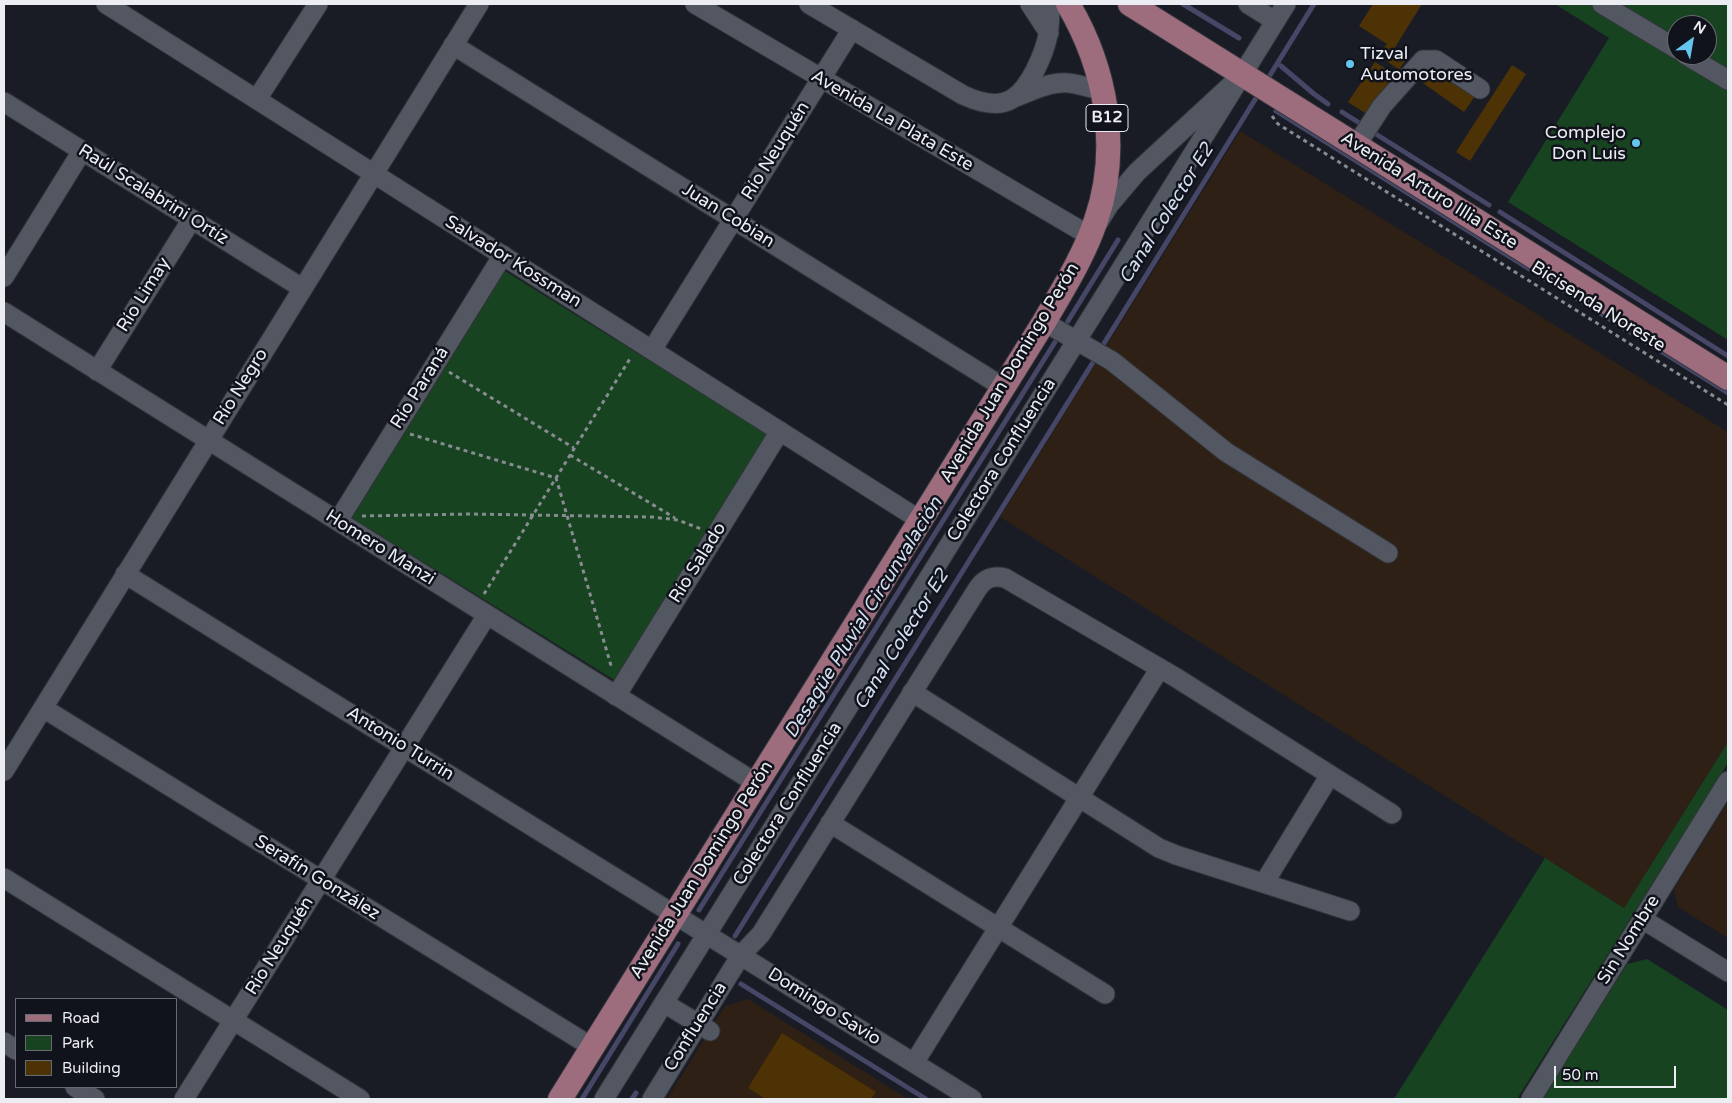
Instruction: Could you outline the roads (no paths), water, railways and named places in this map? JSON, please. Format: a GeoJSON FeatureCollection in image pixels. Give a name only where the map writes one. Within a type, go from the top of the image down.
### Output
{"type":"FeatureCollection","features":[{"type":"Feature","properties":{"kind":"main road","name":"B12"},"geometry":{"type":"LineString","coordinates":[[1068,4],[1087,41],[1102,90],[1108,139],[1108,164],[1101,203],[1090,236]]}},
{"type":"Feature","properties":{"kind":"main road","name":"Avenida Arturo Illia Este"},"geometry":{"type":"LineString","coordinates":[[1130,4],[1728,378]]}},
{"type":"Feature","properties":{"kind":"main road","name":"Avenida Juan Domingo Perón"},"geometry":{"type":"LineString","coordinates":[[560,1099],[1044,322],[1064,288],[1090,236]]}},
{"type":"Feature","properties":{"kind":"street","name":"Salvador Kossman"},"geometry":{"type":"LineString","coordinates":[[106,4],[503,255],[646,355],[780,430],[920,520]]}},
{"type":"Feature","properties":{"kind":"street"},"geometry":{"type":"LineString","coordinates":[[257,99],[318,4]]}},
{"type":"Feature","properties":{"kind":"street","name":"Río Negro"},"geometry":{"type":"LineString","coordinates":[[4,770],[478,4]]}},
{"type":"Feature","properties":{"kind":"street","name":"Avenida La Plata Este"},"geometry":{"type":"LineString","coordinates":[[694,4],[1090,236]]}},
{"type":"Feature","properties":{"kind":"street"},"geometry":{"type":"LineString","coordinates":[[809,4],[963,96],[976,101],[989,103],[1003,102],[1056,83],[1073,83],[1090,89],[1102,90]]}},
{"type":"Feature","properties":{"kind":"street"},"geometry":{"type":"LineString","coordinates":[[1030,4],[1049,34]]}},
{"type":"Feature","properties":{"kind":"street"},"geometry":{"type":"LineString","coordinates":[[1013,98],[1033,74],[1042,54],[1049,34],[1050,4]]}},
{"type":"Feature","properties":{"kind":"street"},"geometry":{"type":"LineString","coordinates":[[1248,4],[1275,21]]}},
{"type":"Feature","properties":{"kind":"street","name":"Avenida Juan Domingo Perón"},"geometry":{"type":"LineString","coordinates":[[1090,236],[1109,205],[1137,172],[1242,75],[1286,4]]}},
{"type":"Feature","properties":{"kind":"street"},"geometry":{"type":"LineString","coordinates":[[1602,4],[1667,43]]}},
{"type":"Feature","properties":{"kind":"street","name":"Río Neuquén"},"geometry":{"type":"LineString","coordinates":[[646,355],[734,219],[852,29]]}},
{"type":"Feature","properties":{"kind":"street","name":"Juan Cobian"},"geometry":{"type":"LineString","coordinates":[[453,45],[1003,387]]}},
{"type":"Feature","properties":{"kind":"street"},"geometry":{"type":"LineString","coordinates":[[1356,146],[1382,106],[1423,60],[1436,60],[1480,89]]}},
{"type":"Feature","properties":{"kind":"street"},"geometry":{"type":"LineString","coordinates":[[1703,65],[1728,80]]}},
{"type":"Feature","properties":{"kind":"street","name":"Colectora Confluencia"},"geometry":{"type":"LineString","coordinates":[[604,1099],[1242,75]]}},
{"type":"Feature","properties":{"kind":"street","name":"Raúl Scalabrini Ortíz"},"geometry":{"type":"LineString","coordinates":[[4,102],[302,288]]}},
{"type":"Feature","properties":{"kind":"street"},"geometry":{"type":"LineString","coordinates":[[4,277],[82,151]]}},
{"type":"Feature","properties":{"kind":"street","name":"Río Limay"},"geometry":{"type":"LineString","coordinates":[[97,371],[192,219]]}},
{"type":"Feature","properties":{"kind":"street","name":"Río Paraná"},"geometry":{"type":"LineString","coordinates":[[338,522],[503,255]]}},
{"type":"Feature","properties":{"kind":"street","name":"Homero Manzi"},"geometry":{"type":"LineString","coordinates":[[4,312],[756,783]]}},
{"type":"Feature","properties":{"kind":"street"},"geometry":{"type":"LineString","coordinates":[[1044,322],[1117,364],[1226,452],[1388,552]]}},
{"type":"Feature","properties":{"kind":"street","name":"Río Salado"},"geometry":{"type":"LineString","coordinates":[[616,696],[780,430]]}},
{"type":"Feature","properties":{"kind":"street","name":"Antonio Turrin"},"geometry":{"type":"LineString","coordinates":[[125,574],[675,914]]}},
{"type":"Feature","properties":{"kind":"street","name":"Confluencia"},"geometry":{"type":"LineString","coordinates":[[652,1099],[704,1028],[741,955],[761,934],[984,580],[999,576],[1010,580],[1160,668]]}},
{"type":"Feature","properties":{"kind":"street","name":"Rio Neuquén"},"geometry":{"type":"LineString","coordinates":[[184,1099],[488,615]]}},
{"type":"Feature","properties":{"kind":"street"},"geometry":{"type":"LineString","coordinates":[[914,1063],[1160,668],[1392,814]]}},
{"type":"Feature","properties":{"kind":"street"},"geometry":{"type":"LineString","coordinates":[[912,692],[1168,852],[1350,911]]}},
{"type":"Feature","properties":{"kind":"street","name":"Serafín González"},"geometry":{"type":"LineString","coordinates":[[43,708],[592,1048]]}},
{"type":"Feature","properties":{"kind":"street"},"geometry":{"type":"LineString","coordinates":[[1264,883],[1330,774]]}},
{"type":"Feature","properties":{"kind":"street","name":"Sin Nombre"},"geometry":{"type":"LineString","coordinates":[[1531,1099],[1728,781]]}},
{"type":"Feature","properties":{"kind":"street"},"geometry":{"type":"LineString","coordinates":[[830,823],[1105,994]]}},
{"type":"Feature","properties":{"kind":"street"},"geometry":{"type":"LineString","coordinates":[[4,878],[360,1099]]}},
{"type":"Feature","properties":{"kind":"street","name":"Domingo Savio"},"geometry":{"type":"LineString","coordinates":[[675,914],[972,1099]]}},
{"type":"Feature","properties":{"kind":"street"},"geometry":{"type":"LineString","coordinates":[[1642,919],[1728,972]]}},
{"type":"Feature","properties":{"kind":"street"},"geometry":{"type":"LineString","coordinates":[[664,1004],[704,1028]]}},
{"type":"Feature","properties":{"kind":"street"},"geometry":{"type":"LineString","coordinates":[[4,1042],[15,1049]]}},
{"type":"Feature","properties":{"kind":"street"},"geometry":{"type":"LineString","coordinates":[[77,1088],[95,1099]]}},
{"type":"Feature","properties":{"kind":"waterway"},"geometry":{"type":"LineString","coordinates":[[1183,4],[1239,38]]}},
{"type":"Feature","properties":{"kind":"waterway","name":"Canal Colector E2"},"geometry":{"type":"LineString","coordinates":[[1267,80],[1314,4]]}},
{"type":"Feature","properties":{"kind":"waterway"},"geometry":{"type":"LineString","coordinates":[[1281,66],[1328,104]]}},
{"type":"Feature","properties":{"kind":"waterway","name":"Canal Colector E2"},"geometry":{"type":"LineString","coordinates":[[1103,345],[1256,98]]}},
{"type":"Feature","properties":{"kind":"waterway"},"geometry":{"type":"LineString","coordinates":[[1276,111],[1728,393]]}},
{"type":"Feature","properties":{"kind":"waterway"},"geometry":{"type":"LineString","coordinates":[[1342,112],[1361,124]]}},
{"type":"Feature","properties":{"kind":"waterway"},"geometry":{"type":"LineString","coordinates":[[1371,131],[1489,205]]}},
{"type":"Feature","properties":{"kind":"waterway"},"geometry":{"type":"LineString","coordinates":[[1500,212],[1728,356]]}},
{"type":"Feature","properties":{"kind":"waterway","name":"Desagüe Pluvial Circunvalación"},"geometry":{"type":"LineString","coordinates":[[1068,321],[1118,240]]}},
{"type":"Feature","properties":{"kind":"waterway","name":"Desagüe Pluvial Circunvalación"},"geometry":{"type":"LineString","coordinates":[[699,910],[1055,342]]}},
{"type":"Feature","properties":{"kind":"waterway","name":"Canal Colector E2"},"geometry":{"type":"LineString","coordinates":[[735,936],[1095,359]]}},
{"type":"Feature","properties":{"kind":"waterway","name":"Desagüe Pluvial Circunvalación"},"geometry":{"type":"LineString","coordinates":[[582,1099],[678,944]]}},
{"type":"Feature","properties":{"kind":"waterway"},"geometry":{"type":"LineString","coordinates":[[741,984],[926,1099]]}},
{"type":"Feature","properties":{"kind":"waterway","name":"Canal Colector E2"},"geometry":{"type":"LineString","coordinates":[[632,1099],[636,1093]]}},
{"type":"Feature","properties":{"kind":"place","name":"Tizval Automotores"},"geometry":{"type":"Point","coordinates":[1350,64]}},
{"type":"Feature","properties":{"kind":"place","name":"Complejo Don Luis"},"geometry":{"type":"Point","coordinates":[1636,143]}}]}
